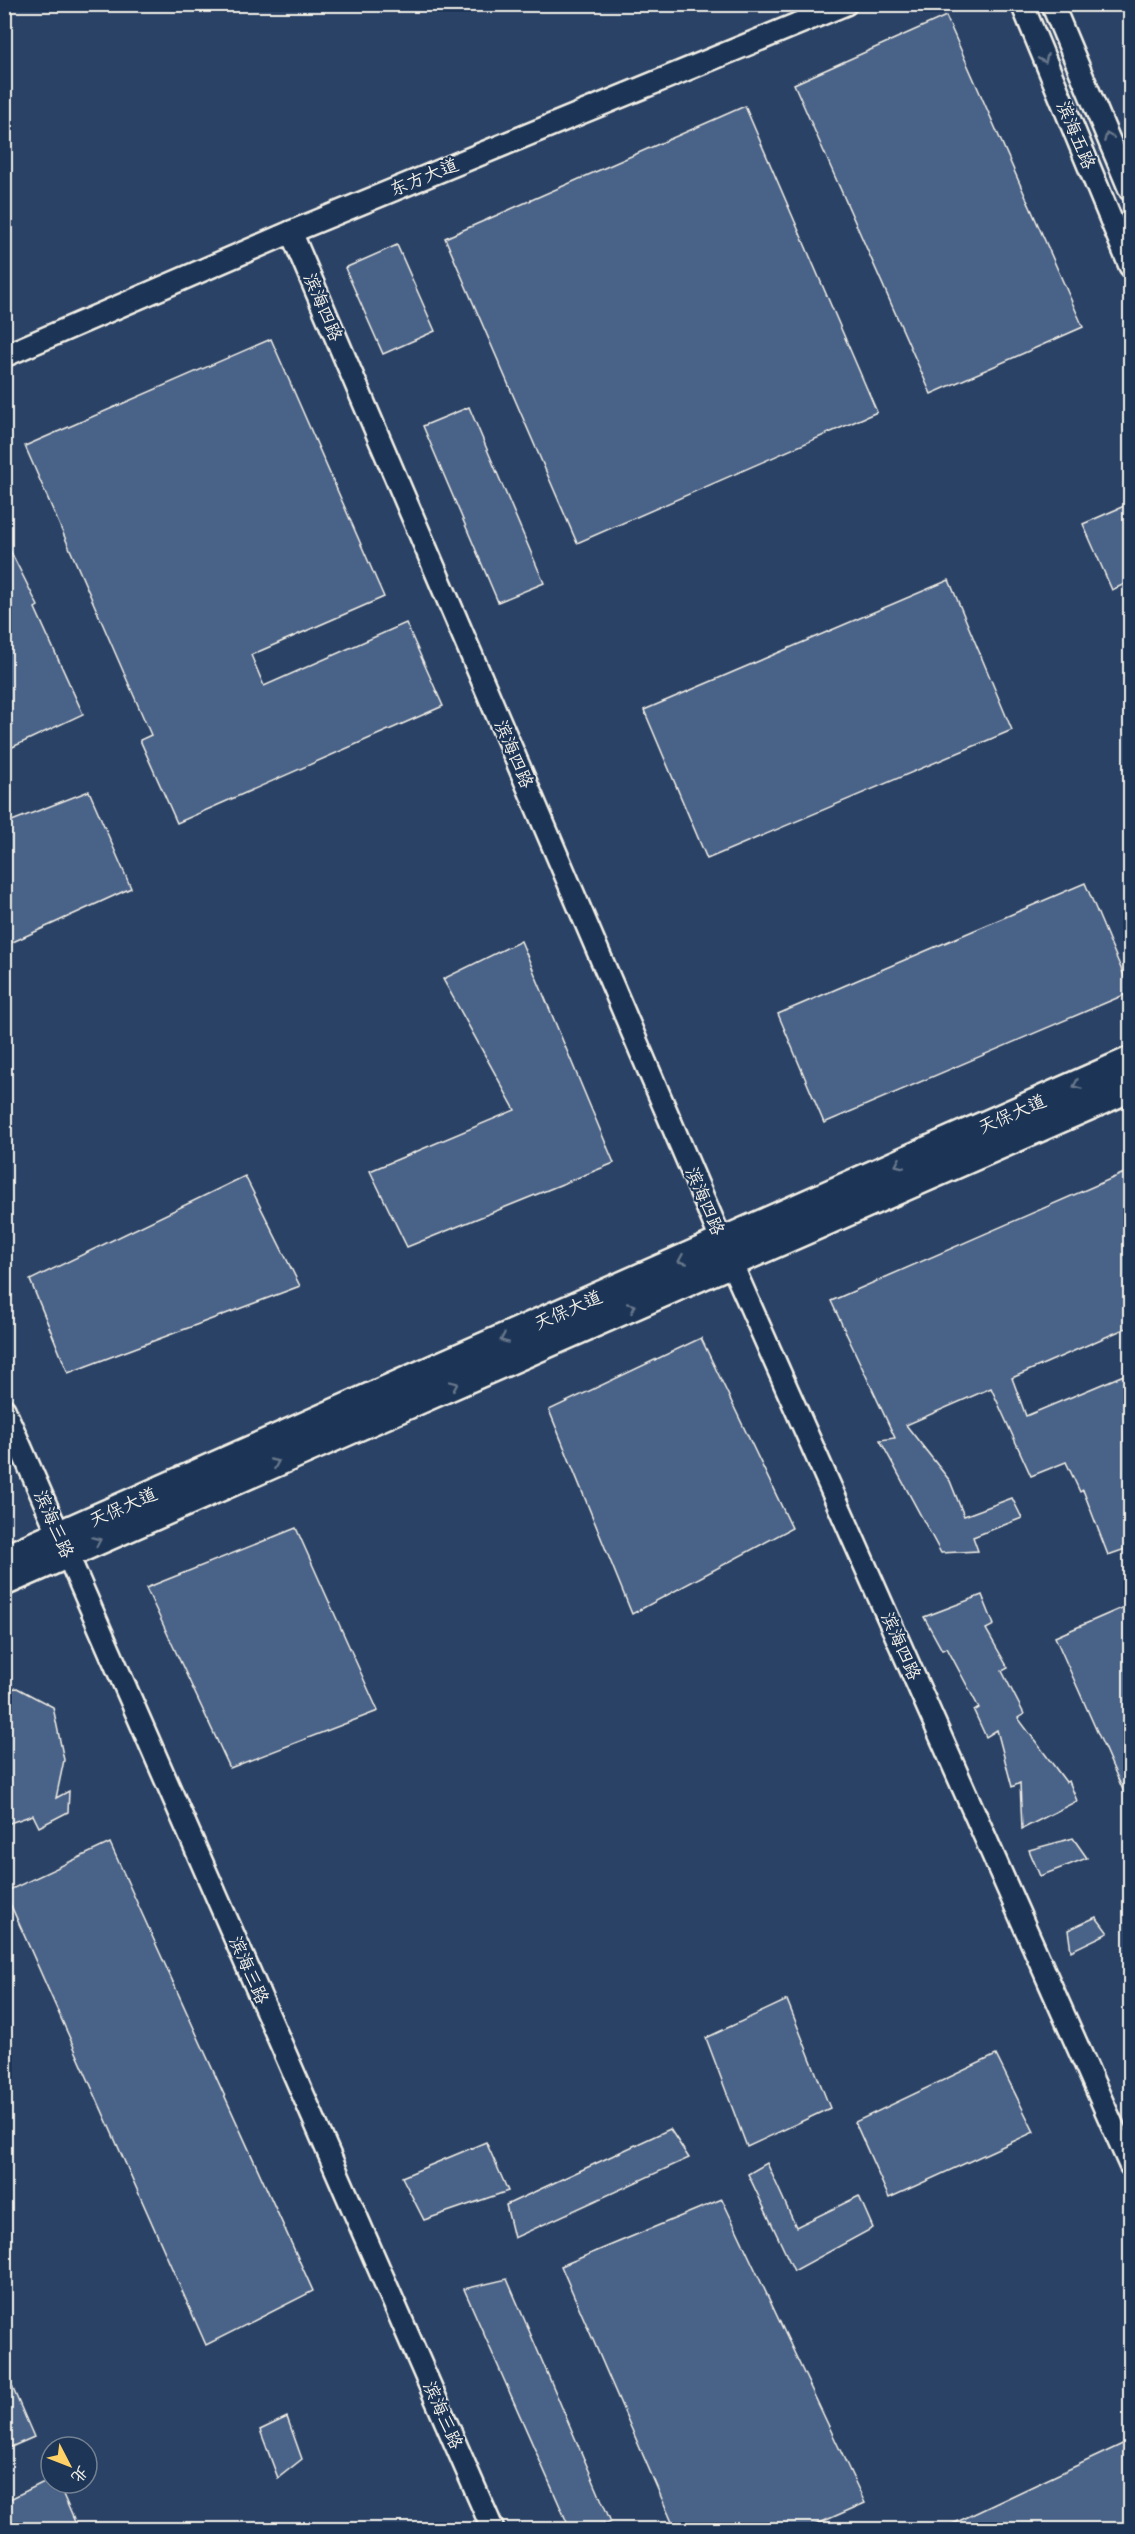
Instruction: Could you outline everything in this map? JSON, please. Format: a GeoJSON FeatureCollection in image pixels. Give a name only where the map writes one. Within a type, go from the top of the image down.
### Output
{"type":"FeatureCollection","features":[{"type":"Feature","properties":{"kind":"main road","name":"天保大道"},"geometry":{"type":"LineString","coordinates":[[4,1582],[63,1545],[727,1252],[1131,1061]]}},
{"type":"Feature","properties":{"kind":"main road","name":"天保大道"},"geometry":{"type":"LineString","coordinates":[[727,1252],[1131,1088]]}},
{"type":"Feature","properties":{"kind":"main road","name":"天保大道"},"geometry":{"type":"LineString","coordinates":[[4,1559],[63,1545]]}},
{"type":"Feature","properties":{"kind":"street","name":"东方大道"},"geometry":{"type":"LineString","coordinates":[[4,356],[291,231],[846,4]]}},
{"type":"Feature","properties":{"kind":"street","name":"滨海五路"},"geometry":{"type":"LineString","coordinates":[[1022,4],[1131,266]]}},
{"type":"Feature","properties":{"kind":"street","name":"滨海五路"},"geometry":{"type":"LineString","coordinates":[[1052,4],[1131,190]]}},
{"type":"Feature","properties":{"kind":"street","name":"滨海四路"},"geometry":{"type":"LineString","coordinates":[[291,231],[727,1252],[1131,2166]]}},
{"type":"Feature","properties":{"kind":"street","name":"滨海三路"},"geometry":{"type":"LineString","coordinates":[[4,1409],[493,2529]]}},
{"type":"Feature","properties":{"kind":"shaded area"},"geometry":{"type":"Polygon","coordinates":[[[5,5],[1130,5],[1130,2529],[5,2530],[5,5]]]}},
{"type":"Feature","properties":{"kind":"building"},"geometry":{"type":"Polygon","coordinates":[[[946,16],[1083,327],[931,394],[794,84],[946,16]]]}},
{"type":"Feature","properties":{"kind":"building"},"geometry":{"type":"Polygon","coordinates":[[[745,106],[877,412],[577,543],[445,238],[745,106]]]}},
{"type":"Feature","properties":{"kind":"building"},"geometry":{"type":"Polygon","coordinates":[[[397,245],[435,331],[383,354],[345,268],[397,245]]]}},
{"type":"Feature","properties":{"kind":"building"},"geometry":{"type":"Polygon","coordinates":[[[271,339],[384,597],[251,655],[264,686],[406,623],[443,706],[177,823],[140,740],[151,735],[25,446],[271,339]]]}},
{"type":"Feature","properties":{"kind":"building"},"geometry":{"type":"Polygon","coordinates":[[[469,407],[544,583],[498,602],[423,426],[469,407]]]}},
{"type":"Feature","properties":{"kind":"building"},"geometry":{"type":"Polygon","coordinates":[[[1131,503],[1131,581],[1112,590],[1083,524],[1131,503]]]}},
{"type":"Feature","properties":{"kind":"building"},"geometry":{"type":"Polygon","coordinates":[[[4,538],[38,606],[35,608],[83,714],[4,751],[4,538]]]}},
{"type":"Feature","properties":{"kind":"building"},"geometry":{"type":"Polygon","coordinates":[[[949,580],[1012,730],[707,859],[644,710],[949,580]]]}},
{"type":"Feature","properties":{"kind":"building"},"geometry":{"type":"Polygon","coordinates":[[[89,791],[131,888],[4,946],[4,824],[89,791]]]}},
{"type":"Feature","properties":{"kind":"building"},"geometry":{"type":"Polygon","coordinates":[[[1085,883],[1131,992],[824,1123],[778,1014],[1085,883]]]}},
{"type":"Feature","properties":{"kind":"building"},"geometry":{"type":"Polygon","coordinates":[[[521,941],[614,1163],[407,1247],[370,1171],[515,1110],[443,979],[521,941]]]}},
{"type":"Feature","properties":{"kind":"building"},"geometry":{"type":"Polygon","coordinates":[[[1131,1170],[1131,1326],[1012,1378],[1026,1416],[1131,1372],[1131,1547],[1108,1555],[1083,1490],[1080,1492],[1066,1462],[1031,1476],[991,1388],[906,1425],[950,1481],[964,1516],[1012,1498],[1022,1518],[973,1537],[978,1551],[941,1553],[880,1440],[895,1438],[831,1301],[1131,1170]]]}},
{"type":"Feature","properties":{"kind":"building"},"geometry":{"type":"Polygon","coordinates":[[[245,1176],[300,1286],[68,1373],[30,1280],[245,1176]]]}},
{"type":"Feature","properties":{"kind":"building"},"geometry":{"type":"Polygon","coordinates":[[[701,1338],[792,1528],[632,1614],[549,1410],[701,1338]]]}},
{"type":"Feature","properties":{"kind":"building"},"geometry":{"type":"Polygon","coordinates":[[[296,1528],[378,1711],[230,1768],[146,1588],[296,1528]]]}},
{"type":"Feature","properties":{"kind":"building"},"geometry":{"type":"Polygon","coordinates":[[[982,1595],[994,1625],[986,1629],[1008,1668],[1002,1671],[1024,1714],[1018,1718],[1066,1782],[1069,1781],[1077,1801],[1022,1829],[1020,1783],[1012,1787],[997,1730],[986,1737],[974,1711],[979,1708],[947,1648],[942,1650],[924,1617],[982,1595]]]}},
{"type":"Feature","properties":{"kind":"building"},"geometry":{"type":"Polygon","coordinates":[[[1131,1604],[1131,1808],[1055,1637],[1131,1604]]]}},
{"type":"Feature","properties":{"kind":"building"},"geometry":{"type":"Polygon","coordinates":[[[17,1688],[53,1707],[64,1760],[56,1798],[69,1791],[68,1812],[39,1827],[33,1815],[4,1825],[4,1689],[17,1688]]]}},
{"type":"Feature","properties":{"kind":"building"},"geometry":{"type":"Polygon","coordinates":[[[1073,1838],[1087,1858],[1040,1876],[1029,1850],[1073,1838]]]}},
{"type":"Feature","properties":{"kind":"building"},"geometry":{"type":"Polygon","coordinates":[[[110,1843],[313,2291],[206,2345],[5,1892],[110,1843]]]}},
{"type":"Feature","properties":{"kind":"building"},"geometry":{"type":"Polygon","coordinates":[[[1096,1917],[1108,1933],[1071,1951],[1068,1930],[1096,1917]]]}},
{"type":"Feature","properties":{"kind":"building"},"geometry":{"type":"Polygon","coordinates":[[[787,2000],[830,2108],[747,2147],[706,2038],[787,2000]]]}},
{"type":"Feature","properties":{"kind":"building"},"geometry":{"type":"Polygon","coordinates":[[[996,2055],[1034,2132],[889,2198],[855,2122],[996,2055]]]}},
{"type":"Feature","properties":{"kind":"building"},"geometry":{"type":"Polygon","coordinates":[[[670,2129],[689,2158],[514,2238],[506,2205],[670,2129]]]}},
{"type":"Feature","properties":{"kind":"building"},"geometry":{"type":"Polygon","coordinates":[[[486,2142],[508,2191],[424,2220],[402,2177],[486,2142]]]}},
{"type":"Feature","properties":{"kind":"building"},"geometry":{"type":"Polygon","coordinates":[[[767,2163],[796,2227],[859,2196],[873,2228],[794,2271],[748,2174],[767,2163]]]}},
{"type":"Feature","properties":{"kind":"building"},"geometry":{"type":"Polygon","coordinates":[[[722,2199],[865,2503],[806,2529],[675,2529],[561,2266],[722,2199]]]}},
{"type":"Feature","properties":{"kind":"building"},"geometry":{"type":"Polygon","coordinates":[[[507,2279],[611,2522],[593,2529],[570,2529],[464,2289],[507,2279]]]}},
{"type":"Feature","properties":{"kind":"building"},"geometry":{"type":"Polygon","coordinates":[[[4,2368],[34,2437],[4,2450],[4,2368]]]}},
{"type":"Feature","properties":{"kind":"building"},"geometry":{"type":"Polygon","coordinates":[[[287,2417],[302,2459],[278,2478],[260,2430],[287,2417]]]}},
{"type":"Feature","properties":{"kind":"building"},"geometry":{"type":"Polygon","coordinates":[[[1131,2440],[1131,2529],[942,2529],[1131,2440]]]}},
{"type":"Feature","properties":{"kind":"building"},"geometry":{"type":"Polygon","coordinates":[[[39,2484],[39,2495],[63,2495],[78,2529],[4,2529],[4,2502],[39,2484]]]}}]}
